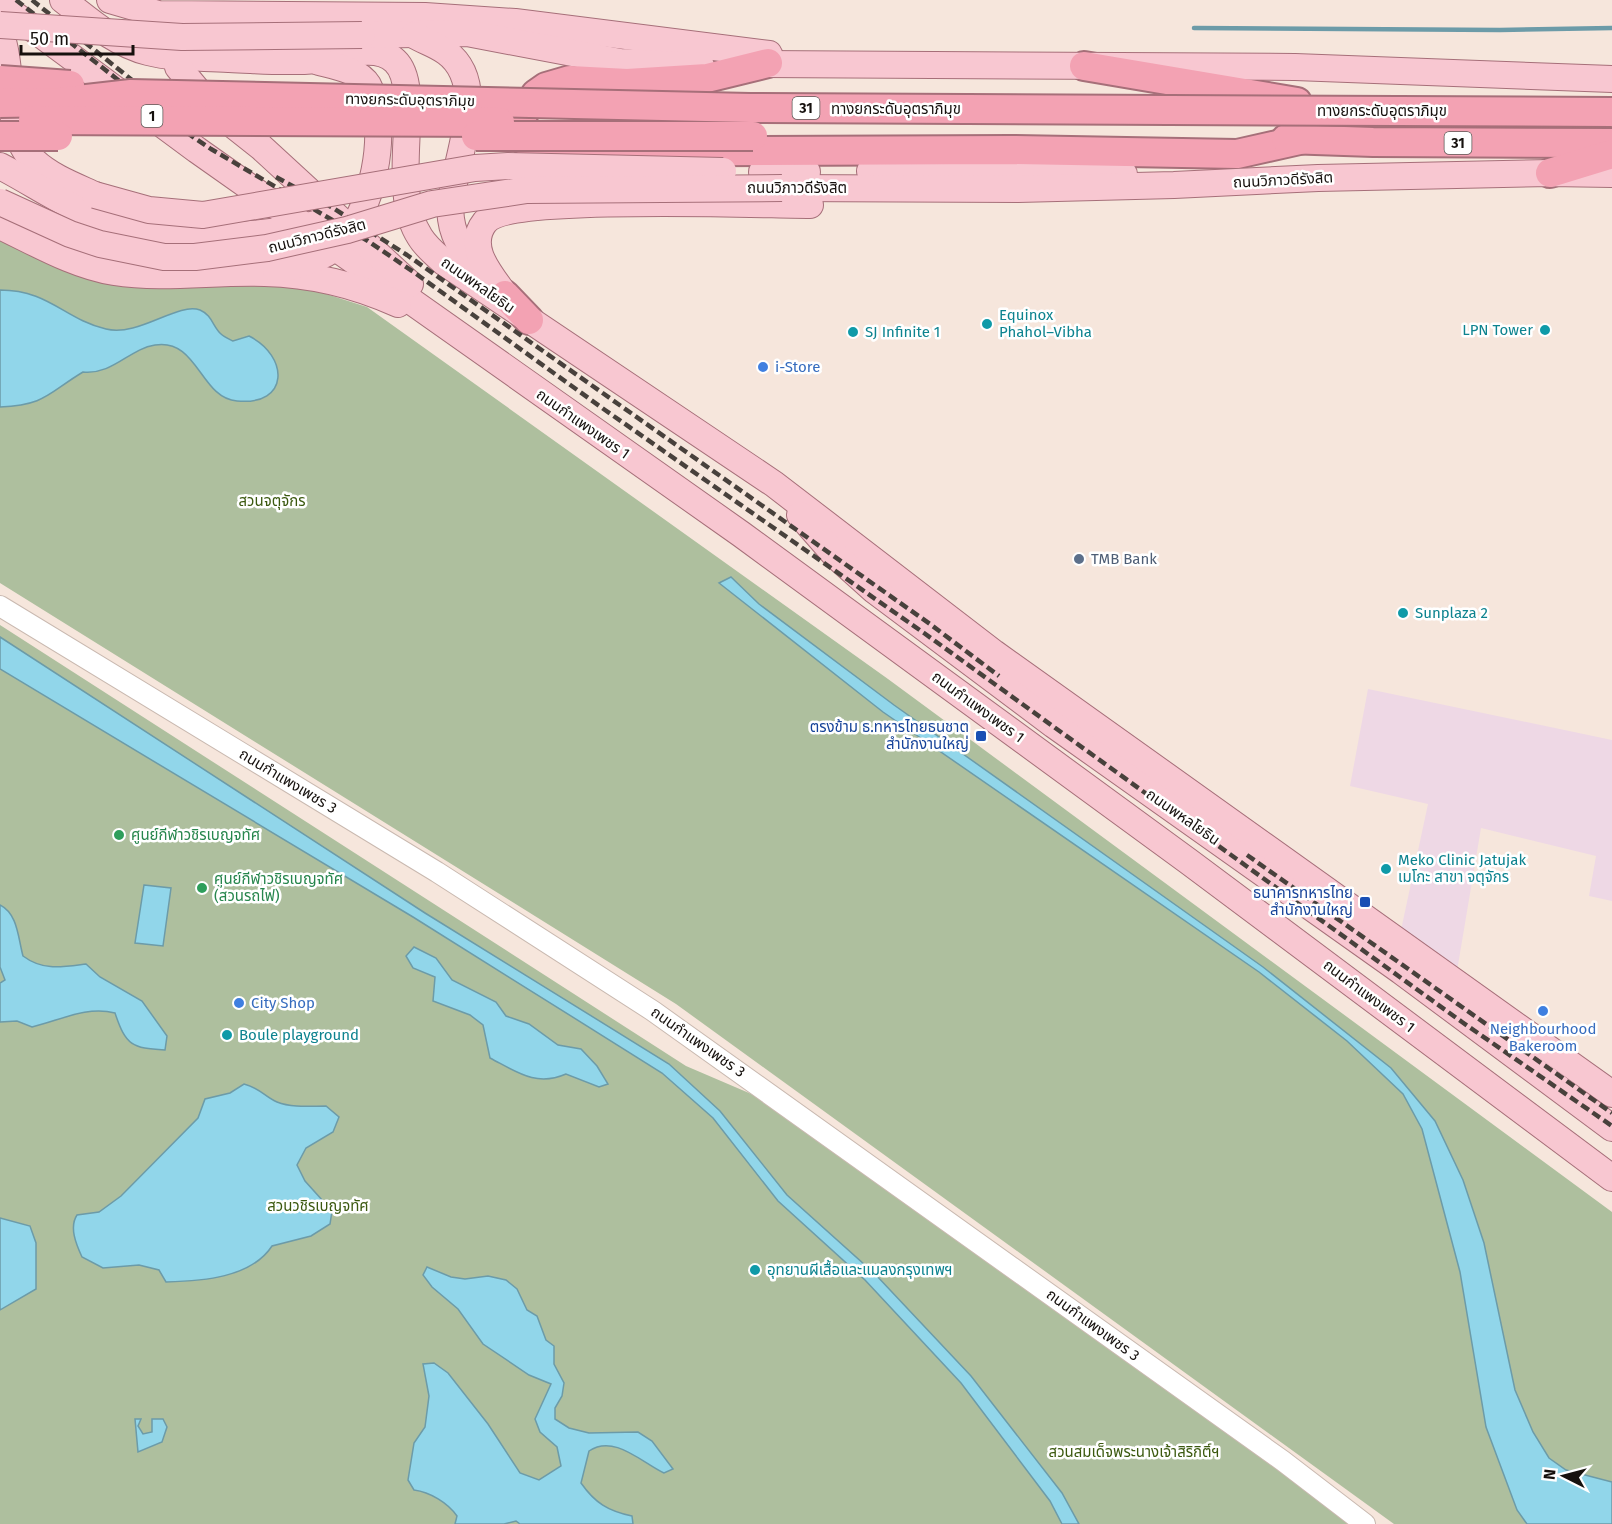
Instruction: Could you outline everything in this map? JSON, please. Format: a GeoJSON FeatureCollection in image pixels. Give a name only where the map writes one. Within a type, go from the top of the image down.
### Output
{"type":"FeatureCollection","features":[{"type":"Feature","properties":{"kind":"highway"},"geometry":{"type":"LineString","coordinates":[[782,63],[707,78],[627,83],[570,80],[554,84],[536,94],[521,117],[518,134],[527,144],[539,150],[559,152],[1011,150],[1237,154],[1304,139]]}},
{"type":"Feature","properties":{"kind":"highway"},"geometry":{"type":"LineString","coordinates":[[1083,66],[1297,102]]}},
{"type":"Feature","properties":{"kind":"highway"},"geometry":{"type":"LineString","coordinates":[[0,80],[76,85],[131,94]]}},
{"type":"Feature","properties":{"kind":"highway","name":"31"},"geometry":{"type":"LineString","coordinates":[[0,86],[322,83],[751,101],[1612,104]]}},
{"type":"Feature","properties":{"kind":"highway","name":"ทางยกระดับอุตราภิมุข"},"geometry":{"type":"LineString","coordinates":[[0,103],[60,102],[131,94],[750,108],[1612,112]]}},
{"type":"Feature","properties":{"kind":"highway","name":"ทางยกระดับอุตราภิมุข"},"geometry":{"type":"LineString","coordinates":[[0,120],[739,122],[1612,130]]}},
{"type":"Feature","properties":{"kind":"highway","name":"31"},"geometry":{"type":"LineString","coordinates":[[0,136],[753,136],[1304,139],[1373,142],[1612,144]]}},
{"type":"Feature","properties":{"kind":"highway"},"geometry":{"type":"LineString","coordinates":[[1550,173],[1612,154]]}},
{"type":"Feature","properties":{"kind":"highway"},"geometry":{"type":"LineString","coordinates":[[506,295],[529,320]]}},
{"type":"Feature","properties":{"kind":"main road","name":"ถนนพหลโยธิน"},"geometry":{"type":"LineString","coordinates":[[63,0],[103,31],[147,52],[176,57],[268,60],[315,60],[355,53],[381,53],[394,60],[402,69],[408,97],[405,185],[413,225],[431,251],[529,320],[774,484],[1004,660],[1612,1094]]}},
{"type":"Feature","properties":{"kind":"main road"},"geometry":{"type":"LineString","coordinates":[[110,0],[158,14],[425,16],[515,22],[757,52],[777,56],[782,63]]}},
{"type":"Feature","properties":{"kind":"main road","name":"1"},"geometry":{"type":"LineString","coordinates":[[0,4],[197,150],[306,226]]}},
{"type":"Feature","properties":{"kind":"main road"},"geometry":{"type":"LineString","coordinates":[[158,14],[183,31],[211,58]]}},
{"type":"Feature","properties":{"kind":"main road"},"geometry":{"type":"LineString","coordinates":[[213,14],[200,18],[183,31],[176,57],[185,79],[213,109],[261,147]]}},
{"type":"Feature","properties":{"kind":"main road"},"geometry":{"type":"LineString","coordinates":[[0,25],[182,37],[467,33],[651,66],[686,67],[782,63],[1295,67],[1612,79]]}},
{"type":"Feature","properties":{"kind":"main road"},"geometry":{"type":"LineString","coordinates":[[0,32],[10,72],[14,124],[24,149],[46,170],[95,195],[149,210],[203,215],[475,168],[508,166],[762,172],[1083,169],[1119,173],[1174,186]]}},
{"type":"Feature","properties":{"kind":"main road"},"geometry":{"type":"LineString","coordinates":[[414,35],[447,53],[464,80],[468,117],[451,219],[460,247],[506,295]]}},
{"type":"Feature","properties":{"kind":"main road"},"geometry":{"type":"LineString","coordinates":[[261,147],[244,126],[237,98],[240,86],[248,75],[268,60]]}},
{"type":"Feature","properties":{"kind":"main road"},"geometry":{"type":"LineString","coordinates":[[264,273],[297,265],[346,228],[367,198],[373,176],[377,136],[375,112],[367,83],[349,70],[315,60]]}},
{"type":"Feature","properties":{"kind":"main road"},"geometry":{"type":"LineString","coordinates":[[518,134],[521,168],[526,183],[537,195],[565,204]]}},
{"type":"Feature","properties":{"kind":"main road"},"geometry":{"type":"LineString","coordinates":[[377,136],[401,205],[413,225]]}},
{"type":"Feature","properties":{"kind":"main road","name":"ถนนกำแพงเพชร 1"},"geometry":{"type":"LineString","coordinates":[[261,147],[346,228],[436,321],[741,534],[1188,861],[1612,1178]]}},
{"type":"Feature","properties":{"kind":"main road"},"geometry":{"type":"LineString","coordinates":[[0,166],[94,217],[146,230],[195,236],[265,232],[306,226],[346,228]]}},
{"type":"Feature","properties":{"kind":"main road","name":"ถนนวิภาวดีรังสิต"},"geometry":{"type":"LineString","coordinates":[[0,202],[70,234],[100,244],[164,257],[195,258],[267,249],[347,230],[432,204],[527,190],[1018,189],[1174,186],[1318,178],[1550,173],[1612,174]]}},
{"type":"Feature","properties":{"kind":"main road"},"geometry":{"type":"LineString","coordinates":[[0,179],[76,217],[122,235],[170,244],[176,251],[176,261],[173,267],[157,276]]}},
{"type":"Feature","properties":{"kind":"main road"},"geometry":{"type":"LineString","coordinates":[[506,295],[480,256],[478,240],[486,222],[502,213],[565,204],[1083,203],[1124,198],[1174,186]]}},
{"type":"Feature","properties":{"kind":"main road"},"geometry":{"type":"LineString","coordinates":[[0,226],[84,264],[111,272],[157,276],[264,273],[299,276],[347,286],[436,321]]}},
{"type":"Feature","properties":{"kind":"main road","name":"ถนนพหลโยธิน"},"geometry":{"type":"LineString","coordinates":[[774,484],[827,547],[874,590],[1054,725],[1337,926],[1612,1128]]}},
{"type":"Feature","properties":{"kind":"main road"},"geometry":{"type":"LineString","coordinates":[[1337,926],[1400,942]]}},
{"type":"Feature","properties":{"kind":"street","name":"ถนนกำแพงเพชร 3"},"geometry":{"type":"LineString","coordinates":[[0,606],[437,872],[653,1011],[1283,1461],[1365,1524]]}},
{"type":"Feature","properties":{"kind":"shaded area"},"geometry":{"type":"Polygon","coordinates":[[[1368,689],[1612,740],[1612,901],[1589,896],[1596,856],[1481,828],[1457,971],[1401,930],[1428,804],[1350,786],[1368,689]]]}},
{"type":"Feature","properties":{"kind":"green space","name":"สวนจตุจักร"},"geometry":{"type":"Polygon","coordinates":[[[0,232],[59,269],[121,285],[298,285],[367,307],[888,679],[1612,1212],[1612,1524],[1394,1524],[676,1004],[0,583],[0,232]]]}},
{"type":"Feature","properties":{"kind":"green space","name":"สวนวชิรเบญจทัศ"},"geometry":{"type":"Polygon","coordinates":[[[0,625],[686,1066],[756,1096],[1360,1524],[0,1524],[0,625]]]}},
{"type":"Feature","properties":{"kind":"water"},"geometry":{"type":"Polygon","coordinates":[[[0,290],[31,295],[79,319],[106,329],[131,328],[180,311],[200,310],[225,337],[233,341],[249,336],[262,345],[271,355],[277,367],[278,378],[275,388],[267,396],[254,400],[237,401],[225,397],[215,390],[181,350],[169,345],[155,345],[137,351],[103,370],[83,372],[37,401],[0,407],[0,290]]]}},
{"type":"Feature","properties":{"kind":"water"},"geometry":{"type":"Polygon","coordinates":[[[731,577],[759,604],[894,705],[1263,967],[1391,1068],[1435,1121],[1463,1180],[1484,1243],[1515,1390],[1533,1432],[1549,1458],[1566,1470],[1612,1482],[1612,1524],[1527,1524],[1517,1510],[1486,1427],[1460,1272],[1422,1129],[1403,1094],[1347,1041],[1259,972],[883,712],[719,583],[731,577]]]}},
{"type":"Feature","properties":{"kind":"water"},"geometry":{"type":"Polygon","coordinates":[[[0,637],[425,913],[669,1064],[720,1111],[787,1195],[875,1274],[971,1376],[1062,1493],[1079,1524],[1062,1524],[1050,1501],[961,1383],[865,1280],[778,1201],[713,1118],[662,1073],[413,917],[0,669],[0,637]]]}},
{"type":"Feature","properties":{"kind":"water"},"geometry":{"type":"Polygon","coordinates":[[[144,885],[171,888],[163,946],[135,943],[144,885]]]}},
{"type":"Feature","properties":{"kind":"water"},"geometry":{"type":"Polygon","coordinates":[[[0,905],[14,920],[23,956],[45,966],[86,964],[100,977],[142,1001],[167,1036],[165,1050],[145,1048],[132,1043],[123,1032],[115,1013],[104,1011],[74,1015],[32,1027],[17,1021],[0,1022],[0,983],[5,980],[0,967],[0,905]]]}},
{"type":"Feature","properties":{"kind":"water"},"geometry":{"type":"Polygon","coordinates":[[[414,947],[436,958],[452,980],[496,1002],[506,1016],[529,1024],[558,1045],[581,1049],[597,1066],[608,1084],[599,1087],[566,1074],[555,1078],[536,1078],[518,1073],[490,1058],[483,1025],[470,1015],[433,1001],[435,977],[413,968],[406,956],[414,947]]]}},
{"type":"Feature","properties":{"kind":"water"},"geometry":{"type":"Polygon","coordinates":[[[244,1084],[277,1102],[295,1106],[326,1106],[339,1117],[333,1132],[306,1148],[297,1165],[305,1181],[332,1211],[330,1224],[311,1236],[272,1246],[263,1257],[239,1271],[210,1279],[166,1282],[159,1270],[139,1265],[103,1268],[82,1257],[73,1230],[77,1215],[99,1212],[121,1196],[198,1118],[205,1099],[230,1093],[244,1084]]]}},
{"type":"Feature","properties":{"kind":"water"},"geometry":{"type":"Polygon","coordinates":[[[0,1218],[30,1226],[36,1243],[36,1289],[0,1310],[0,1218]]]}},
{"type":"Feature","properties":{"kind":"water"},"geometry":{"type":"Polygon","coordinates":[[[427,1267],[451,1277],[465,1279],[488,1276],[506,1280],[517,1289],[527,1310],[537,1316],[546,1340],[554,1346],[554,1364],[564,1383],[562,1396],[555,1408],[555,1419],[569,1428],[589,1433],[638,1432],[652,1441],[673,1469],[664,1473],[618,1448],[598,1447],[589,1451],[581,1483],[603,1505],[616,1512],[632,1516],[633,1524],[520,1524],[516,1521],[504,1524],[455,1524],[457,1516],[449,1507],[432,1496],[414,1490],[408,1480],[414,1443],[425,1427],[429,1396],[423,1364],[434,1363],[448,1373],[488,1424],[520,1473],[539,1480],[561,1466],[557,1447],[540,1432],[535,1419],[551,1384],[529,1375],[483,1344],[458,1309],[432,1287],[423,1275],[427,1267]]]}},
{"type":"Feature","properties":{"kind":"water"},"geometry":{"type":"Polygon","coordinates":[[[135,1419],[141,1419],[138,1426],[143,1434],[152,1432],[152,1419],[163,1419],[167,1427],[162,1442],[138,1452],[135,1419]]]}},
{"type":"Feature","properties":{"kind":"waterway"},"geometry":{"type":"LineString","coordinates":[[1194,28],[1500,30],[1612,28]]}},
{"type":"Feature","properties":{"kind":"railway"},"geometry":{"type":"LineString","coordinates":[[16,0],[177,126],[211,149],[368,241],[415,273],[605,410],[924,633],[1462,1022],[1612,1126]]}},
{"type":"Feature","properties":{"kind":"railway"},"geometry":{"type":"LineString","coordinates":[[32,0],[132,80]]}},
{"type":"Feature","properties":{"kind":"railway"},"geometry":{"type":"LineString","coordinates":[[276,177],[333,208],[407,255],[930,624],[999,676]]}},
{"type":"Feature","properties":{"kind":"railway"},"geometry":{"type":"LineString","coordinates":[[1247,855],[1612,1113]]}},
{"type":"Feature","properties":{"kind":"place","name":"Equinox Phahol–Vibha"},"geometry":{"type":"Point","coordinates":[987,324]}},
{"type":"Feature","properties":{"kind":"place","name":"LPN Tower"},"geometry":{"type":"Point","coordinates":[1545,330]}},
{"type":"Feature","properties":{"kind":"place","name":"SJ Infinite 1"},"geometry":{"type":"Point","coordinates":[853,332]}},
{"type":"Feature","properties":{"kind":"place","name":"i-Store"},"geometry":{"type":"Point","coordinates":[763,367]}},
{"type":"Feature","properties":{"kind":"place","name":"TMB Bank"},"geometry":{"type":"Point","coordinates":[1079,559]}},
{"type":"Feature","properties":{"kind":"place","name":"Sunplaza 2"},"geometry":{"type":"Point","coordinates":[1403,613]}},
{"type":"Feature","properties":{"kind":"place","name":"ตรงข้าม ธ.ทหารไทยธนชาต สำนักงานใหญ่"},"geometry":{"type":"Point","coordinates":[981,736]}},
{"type":"Feature","properties":{"kind":"place","name":"ศูนย์กีฬาวชิรเบญจทัศ"},"geometry":{"type":"Point","coordinates":[119,835]}},
{"type":"Feature","properties":{"kind":"place","name":"Meko Clinic Jatujak เมโกะ สาขา จตุจักร"},"geometry":{"type":"Point","coordinates":[1386,869]}},
{"type":"Feature","properties":{"kind":"place","name":"ศูนย์กีฬาวชิรเบญจทัศ (สวนรถไฟ)"},"geometry":{"type":"Point","coordinates":[202,888]}},
{"type":"Feature","properties":{"kind":"place","name":"ธนาคารทหารไทย สำนักงานใหญ่"},"geometry":{"type":"Point","coordinates":[1365,902]}},
{"type":"Feature","properties":{"kind":"place","name":"City Shop"},"geometry":{"type":"Point","coordinates":[239,1003]}},
{"type":"Feature","properties":{"kind":"place","name":"Neighbourhood Bakeroom"},"geometry":{"type":"Point","coordinates":[1543,1011]}},
{"type":"Feature","properties":{"kind":"place","name":"Boule playground"},"geometry":{"type":"Point","coordinates":[227,1035]}},
{"type":"Feature","properties":{"kind":"place","name":"อุทยานผีเสื้อและแมลงกรุงเทพฯ"},"geometry":{"type":"Point","coordinates":[755,1270]}},
{"type":"Feature","properties":{"kind":"park label","name":"สวนสมเด็จพระนางเจ้าสิริกิติ์ฯ"},"geometry":{"type":"Point","coordinates":[1134,1452]}}]}
